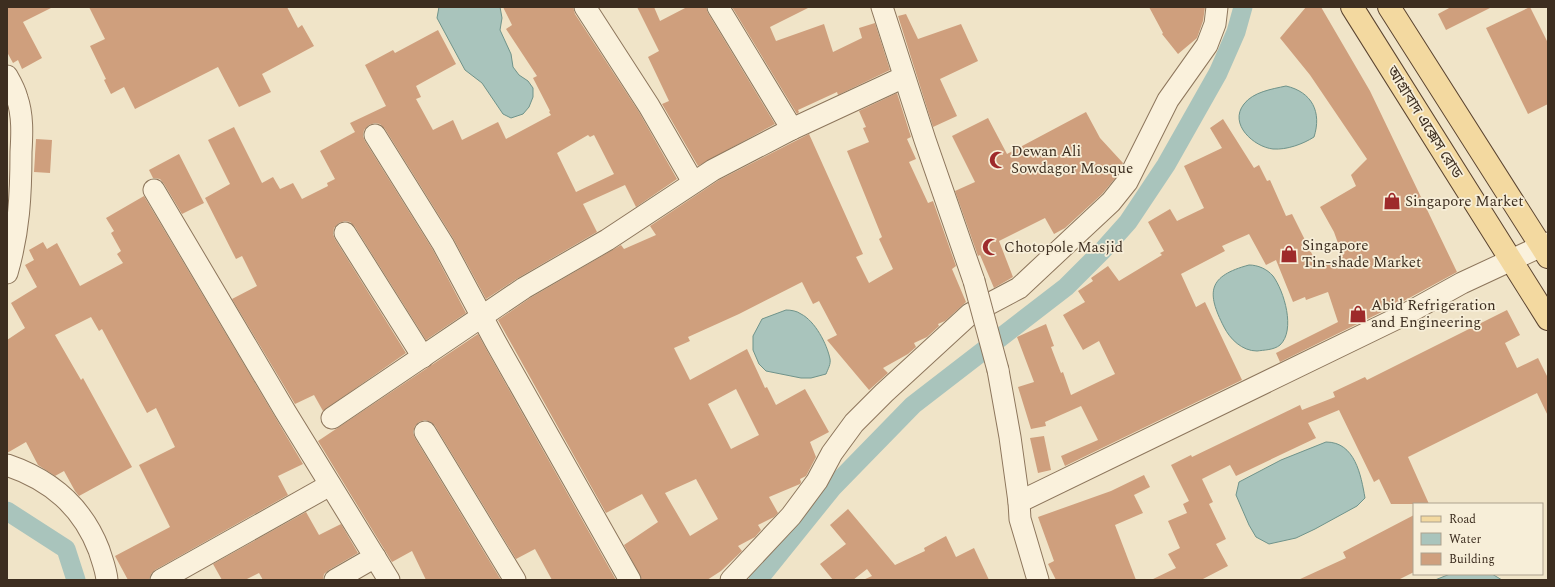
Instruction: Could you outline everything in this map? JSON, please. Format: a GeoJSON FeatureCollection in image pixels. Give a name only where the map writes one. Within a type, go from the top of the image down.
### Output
{"type":"FeatureCollection","features":[{"type":"Feature","properties":{"kind":"main road","name":"আগ্রাবাদ এক্সেস রোড"},"geometry":{"type":"LineString","coordinates":[[1352,7],[1513,261],[1548,319]]}},
{"type":"Feature","properties":{"kind":"main road","name":"আগ্রাবাদ এক্সেস রোড"},"geometry":{"type":"LineString","coordinates":[[1389,7],[1546,249]]}},
{"type":"Feature","properties":{"kind":"street"},"geometry":{"type":"LineString","coordinates":[[718,7],[792,129]]}},
{"type":"Feature","properties":{"kind":"street"},"geometry":{"type":"LineString","coordinates":[[882,7],[904,77],[974,281],[998,370],[1019,502],[1020,519],[1038,580]]}},
{"type":"Feature","properties":{"kind":"street"},"geometry":{"type":"LineString","coordinates":[[731,580],[791,516],[817,481],[832,452],[854,423],[884,393],[970,314],[1019,288],[1110,202],[1126,182],[1168,100],[1207,45],[1215,24],[1216,7]]}},
{"type":"Feature","properties":{"kind":"street"},"geometry":{"type":"LineString","coordinates":[[594,10],[693,182]]}},
{"type":"Feature","properties":{"kind":"street"},"geometry":{"type":"LineString","coordinates":[[7,76],[17,98],[21,119],[20,211],[13,253],[7,273]]}},
{"type":"Feature","properties":{"kind":"street"},"geometry":{"type":"LineString","coordinates":[[332,418],[524,288],[606,240],[693,182],[738,156],[792,129],[904,77]]}},
{"type":"Feature","properties":{"kind":"street"},"geometry":{"type":"LineString","coordinates":[[375,134],[443,244],[482,317],[630,580]]}},
{"type":"Feature","properties":{"kind":"street"},"geometry":{"type":"LineString","coordinates":[[154,190],[330,485],[389,580]]}},
{"type":"Feature","properties":{"kind":"street"},"geometry":{"type":"LineString","coordinates":[[345,233],[423,357]]}},
{"type":"Feature","properties":{"kind":"street"},"geometry":{"type":"LineString","coordinates":[[1019,502],[1399,318],[1462,283],[1513,261],[1546,249]]}},
{"type":"Feature","properties":{"kind":"street"},"geometry":{"type":"LineString","coordinates":[[425,432],[515,580]]}},
{"type":"Feature","properties":{"kind":"street"},"geometry":{"type":"LineString","coordinates":[[7,465],[36,477],[58,492],[79,512],[95,542],[106,571],[107,580]]}},
{"type":"Feature","properties":{"kind":"street"},"geometry":{"type":"LineString","coordinates":[[160,580],[330,485]]}},
{"type":"Feature","properties":{"kind":"street"},"geometry":{"type":"LineString","coordinates":[[335,580],[374,556]]}},
{"type":"Feature","properties":{"kind":"water"},"geometry":{"type":"Polygon","coordinates":[[[439,7],[500,7],[502,18],[500,30],[511,54],[513,67],[519,75],[528,81],[533,88],[533,97],[529,107],[523,114],[511,118],[503,114],[482,83],[465,70],[437,18],[439,7]]]}},
{"type":"Feature","properties":{"kind":"water"},"geometry":{"type":"Polygon","coordinates":[[[1286,86],[1302,93],[1313,104],[1317,119],[1314,137],[1300,144],[1278,149],[1273,149],[1258,144],[1245,133],[1241,126],[1239,119],[1240,112],[1244,104],[1252,97],[1275,88],[1286,86]]]}},
{"type":"Feature","properties":{"kind":"water"},"geometry":{"type":"Polygon","coordinates":[[[1249,265],[1262,268],[1273,276],[1281,291],[1287,310],[1288,321],[1285,338],[1278,347],[1272,349],[1257,351],[1246,349],[1237,344],[1227,331],[1218,315],[1213,295],[1214,287],[1218,280],[1225,274],[1235,269],[1249,265]]]}},
{"type":"Feature","properties":{"kind":"water"},"geometry":{"type":"Polygon","coordinates":[[[786,310],[796,311],[806,317],[816,327],[830,359],[830,365],[826,374],[811,378],[801,378],[766,371],[759,364],[753,350],[753,336],[762,319],[786,310]]]}},
{"type":"Feature","properties":{"kind":"water"},"geometry":{"type":"Polygon","coordinates":[[[1326,442],[1336,443],[1344,448],[1355,461],[1359,470],[1365,498],[1357,506],[1296,538],[1269,544],[1256,537],[1236,495],[1239,482],[1281,460],[1326,442]]]}},
{"type":"Feature","properties":{"kind":"water"},"geometry":{"type":"Polygon","coordinates":[[[1448,575],[1494,575],[1502,580],[1435,580],[1448,575]]]}},
{"type":"Feature","properties":{"kind":"building"},"geometry":{"type":"Polygon","coordinates":[[[7,7],[53,7],[23,22],[42,58],[22,69],[18,60],[13,63],[7,52],[7,7]]]}},
{"type":"Feature","properties":{"kind":"building"},"geometry":{"type":"Polygon","coordinates":[[[89,7],[287,7],[298,28],[302,25],[314,46],[262,74],[271,92],[239,107],[218,67],[135,109],[124,87],[111,94],[104,80],[106,79],[90,46],[105,39],[89,7]]]}},
{"type":"Feature","properties":{"kind":"building"},"geometry":{"type":"Polygon","coordinates":[[[503,7],[573,7],[575,14],[639,112],[677,179],[636,207],[625,185],[583,204],[597,232],[518,278],[486,299],[453,238],[385,129],[380,124],[375,123],[369,125],[364,130],[363,136],[365,141],[433,250],[466,313],[426,340],[355,227],[350,222],[345,221],[339,223],[334,228],[333,234],[335,239],[406,353],[323,411],[314,395],[295,404],[232,299],[257,286],[242,256],[236,259],[205,198],[230,184],[208,140],[234,127],[262,183],[273,177],[280,189],[293,183],[302,199],[328,186],[327,183],[335,179],[320,151],[355,132],[350,123],[386,106],[365,65],[393,50],[395,53],[438,30],[456,64],[416,86],[421,97],[416,99],[433,130],[453,120],[462,140],[498,122],[506,139],[551,115],[533,78],[537,76],[506,29],[512,25],[503,7]],[[588,135],[557,153],[576,192],[614,174],[594,135],[590,137],[588,135]]]}},
{"type":"Feature","properties":{"kind":"building"},"geometry":{"type":"Polygon","coordinates":[[[637,7],[654,7],[660,21],[687,7],[706,7],[708,13],[775,124],[698,166],[662,104],[669,101],[648,57],[659,51],[637,7]]]}},
{"type":"Feature","properties":{"kind":"building"},"geometry":{"type":"Polygon","coordinates":[[[732,7],[810,7],[770,27],[776,41],[824,24],[833,52],[862,38],[859,28],[875,23],[890,70],[838,95],[837,92],[798,110],[799,112],[797,114],[732,7]]]}},
{"type":"Feature","properties":{"kind":"building"},"geometry":{"type":"Polygon","coordinates":[[[1149,7],[1205,7],[1203,21],[1197,38],[1178,54],[1162,34],[1163,33],[1149,7]]]}},
{"type":"Feature","properties":{"kind":"building"},"geometry":{"type":"Polygon","coordinates":[[[1306,7],[1321,7],[1370,91],[1457,272],[1400,303],[1280,362],[1276,353],[1338,322],[1328,292],[1306,300],[1305,297],[1293,302],[1276,260],[1266,265],[1249,234],[1222,246],[1225,251],[1181,274],[1196,307],[1205,302],[1242,380],[1065,466],[1061,456],[1098,440],[1081,406],[1045,422],[1046,426],[1031,429],[1018,387],[1034,382],[1017,337],[1046,324],[1054,346],[1051,347],[1061,373],[1063,372],[1071,395],[1115,374],[1099,341],[1083,350],[1063,315],[1085,302],[1078,291],[1093,281],[1091,278],[1108,266],[1119,281],[1162,255],[1160,253],[1164,251],[1148,222],[1170,209],[1177,221],[1204,208],[1184,166],[1222,148],[1210,128],[1223,119],[1254,168],[1259,165],[1267,181],[1270,180],[1286,216],[1292,214],[1318,266],[1343,257],[1334,232],[1320,207],[1356,186],[1351,175],[1367,159],[1310,75],[1280,38],[1306,7]]]}},
{"type":"Feature","properties":{"kind":"building"},"geometry":{"type":"Polygon","coordinates":[[[1451,7],[1492,7],[1446,30],[1438,14],[1451,7]]]}},
{"type":"Feature","properties":{"kind":"building"},"geometry":{"type":"Polygon","coordinates":[[[1530,7],[1548,43],[1548,104],[1528,114],[1486,28],[1530,7]]]}},
{"type":"Feature","properties":{"kind":"building"},"geometry":{"type":"Polygon","coordinates":[[[906,14],[918,39],[961,24],[978,61],[940,79],[957,116],[933,127],[898,16],[906,14]]]}},
{"type":"Feature","properties":{"kind":"building"},"geometry":{"type":"Polygon","coordinates":[[[897,93],[911,137],[907,139],[916,159],[909,162],[928,203],[933,201],[956,266],[952,269],[966,302],[945,321],[938,324],[939,326],[927,337],[914,343],[916,347],[908,354],[883,368],[888,373],[869,390],[827,340],[837,335],[819,301],[813,304],[802,282],[739,314],[688,337],[690,341],[674,348],[690,380],[747,349],[765,388],[767,387],[776,405],[805,389],[829,432],[810,442],[816,457],[806,476],[800,479],[800,484],[769,497],[778,513],[774,517],[758,525],[761,530],[755,537],[738,546],[742,551],[721,571],[707,580],[642,580],[624,545],[658,522],[642,494],[606,513],[498,320],[530,298],[621,245],[624,249],[656,235],[650,226],[719,180],[809,134],[863,254],[856,257],[869,283],[893,269],[879,239],[882,237],[847,151],[869,142],[863,128],[866,127],[859,111],[897,93]],[[736,389],[708,404],[731,449],[759,435],[736,389]],[[696,479],[665,493],[690,536],[718,519],[696,479]]]}},
{"type":"Feature","properties":{"kind":"building"},"geometry":{"type":"Polygon","coordinates":[[[1086,112],[1100,138],[1123,163],[1117,176],[1102,194],[1065,228],[1054,234],[1045,218],[999,241],[1013,277],[994,288],[980,255],[978,256],[955,191],[975,182],[952,136],[988,118],[1007,154],[1086,112]]]}},
{"type":"Feature","properties":{"kind":"building"},"geometry":{"type":"Polygon","coordinates":[[[36,139],[52,140],[50,173],[34,172],[36,139]]]}},
{"type":"Feature","properties":{"kind":"building"},"geometry":{"type":"Polygon","coordinates":[[[179,154],[204,203],[182,214],[164,184],[160,179],[153,178],[149,170],[179,154]]]}},
{"type":"Feature","properties":{"kind":"building"},"geometry":{"type":"Polygon","coordinates":[[[144,196],[303,464],[278,476],[288,495],[155,570],[151,574],[149,580],[128,580],[115,556],[170,527],[139,465],[175,447],[156,408],[147,413],[102,329],[99,331],[91,317],[55,335],[81,380],[83,378],[132,467],[79,496],[64,471],[55,476],[38,465],[26,442],[7,453],[7,340],[25,328],[11,303],[37,287],[25,265],[34,260],[29,250],[43,242],[47,249],[57,243],[80,286],[123,263],[117,254],[121,251],[111,233],[114,231],[106,218],[144,196]]]}},
{"type":"Feature","properties":{"kind":"building"},"geometry":{"type":"Polygon","coordinates":[[[1507,310],[1520,335],[1505,343],[1517,368],[1538,358],[1548,378],[1548,416],[1537,393],[1408,457],[1429,503],[1391,504],[1379,479],[1374,482],[1339,410],[1308,423],[1316,438],[1236,476],[1230,465],[1202,479],[1213,502],[1209,504],[1226,539],[1216,544],[1228,566],[1201,580],[1151,580],[1176,568],[1168,554],[1180,548],[1168,521],[1187,513],[1183,504],[1189,501],[1171,465],[1191,455],[1192,457],[1300,405],[1302,410],[1335,397],[1333,392],[1365,377],[1367,380],[1507,310]]]}},
{"type":"Feature","properties":{"kind":"building"},"geometry":{"type":"Polygon","coordinates":[[[478,334],[616,580],[552,580],[535,549],[516,559],[435,426],[431,422],[425,420],[419,422],[415,426],[413,432],[415,438],[501,580],[426,580],[412,551],[392,562],[318,441],[478,334]]]}},
{"type":"Feature","properties":{"kind":"building"},"geometry":{"type":"Polygon","coordinates":[[[1044,436],[1051,470],[1038,473],[1030,438],[1044,436]]]}},
{"type":"Feature","properties":{"kind":"building"},"geometry":{"type":"Polygon","coordinates":[[[1144,475],[1150,487],[1134,495],[1143,513],[1115,525],[1136,580],[1056,580],[1048,564],[1054,561],[1038,517],[1111,491],[1144,475]]]}},
{"type":"Feature","properties":{"kind":"building"},"geometry":{"type":"Polygon","coordinates":[[[848,509],[895,565],[925,551],[924,548],[946,536],[956,557],[974,548],[989,580],[863,580],[872,576],[867,569],[853,580],[833,580],[820,564],[846,544],[830,525],[848,509]]]}},
{"type":"Feature","properties":{"kind":"building"},"geometry":{"type":"Polygon","coordinates":[[[306,512],[319,535],[341,524],[358,553],[329,570],[324,574],[323,580],[263,580],[259,573],[245,580],[222,580],[213,564],[306,512]]]}},
{"type":"Feature","properties":{"kind":"building"},"geometry":{"type":"Polygon","coordinates":[[[1413,516],[1413,572],[1398,580],[1298,580],[1346,558],[1343,552],[1413,516]]]}},
{"type":"Feature","properties":{"kind":"waterway"},"geometry":{"type":"LineString","coordinates":[[758,580],[833,487],[913,405],[1066,287],[1103,250],[1128,222],[1166,165],[1218,73],[1236,32],[1243,7]]}},
{"type":"Feature","properties":{"kind":"waterway"},"geometry":{"type":"LineString","coordinates":[[7,511],[66,549],[76,580]]}},
{"type":"Feature","properties":{"kind":"place","name":"Dewan Ali Sowdagor Mosque"},"geometry":{"type":"Point","coordinates":[998,160]}},
{"type":"Feature","properties":{"kind":"place","name":"Singapore Market"},"geometry":{"type":"Point","coordinates":[1392,201]}},
{"type":"Feature","properties":{"kind":"place","name":"Chotopole Masjid"},"geometry":{"type":"Point","coordinates":[991,247]}},
{"type":"Feature","properties":{"kind":"place","name":"Singapore Tin-shade Market"},"geometry":{"type":"Point","coordinates":[1289,254]}},
{"type":"Feature","properties":{"kind":"place","name":"Abid Refrigeration and Engineering"},"geometry":{"type":"Point","coordinates":[1358,314]}}]}
